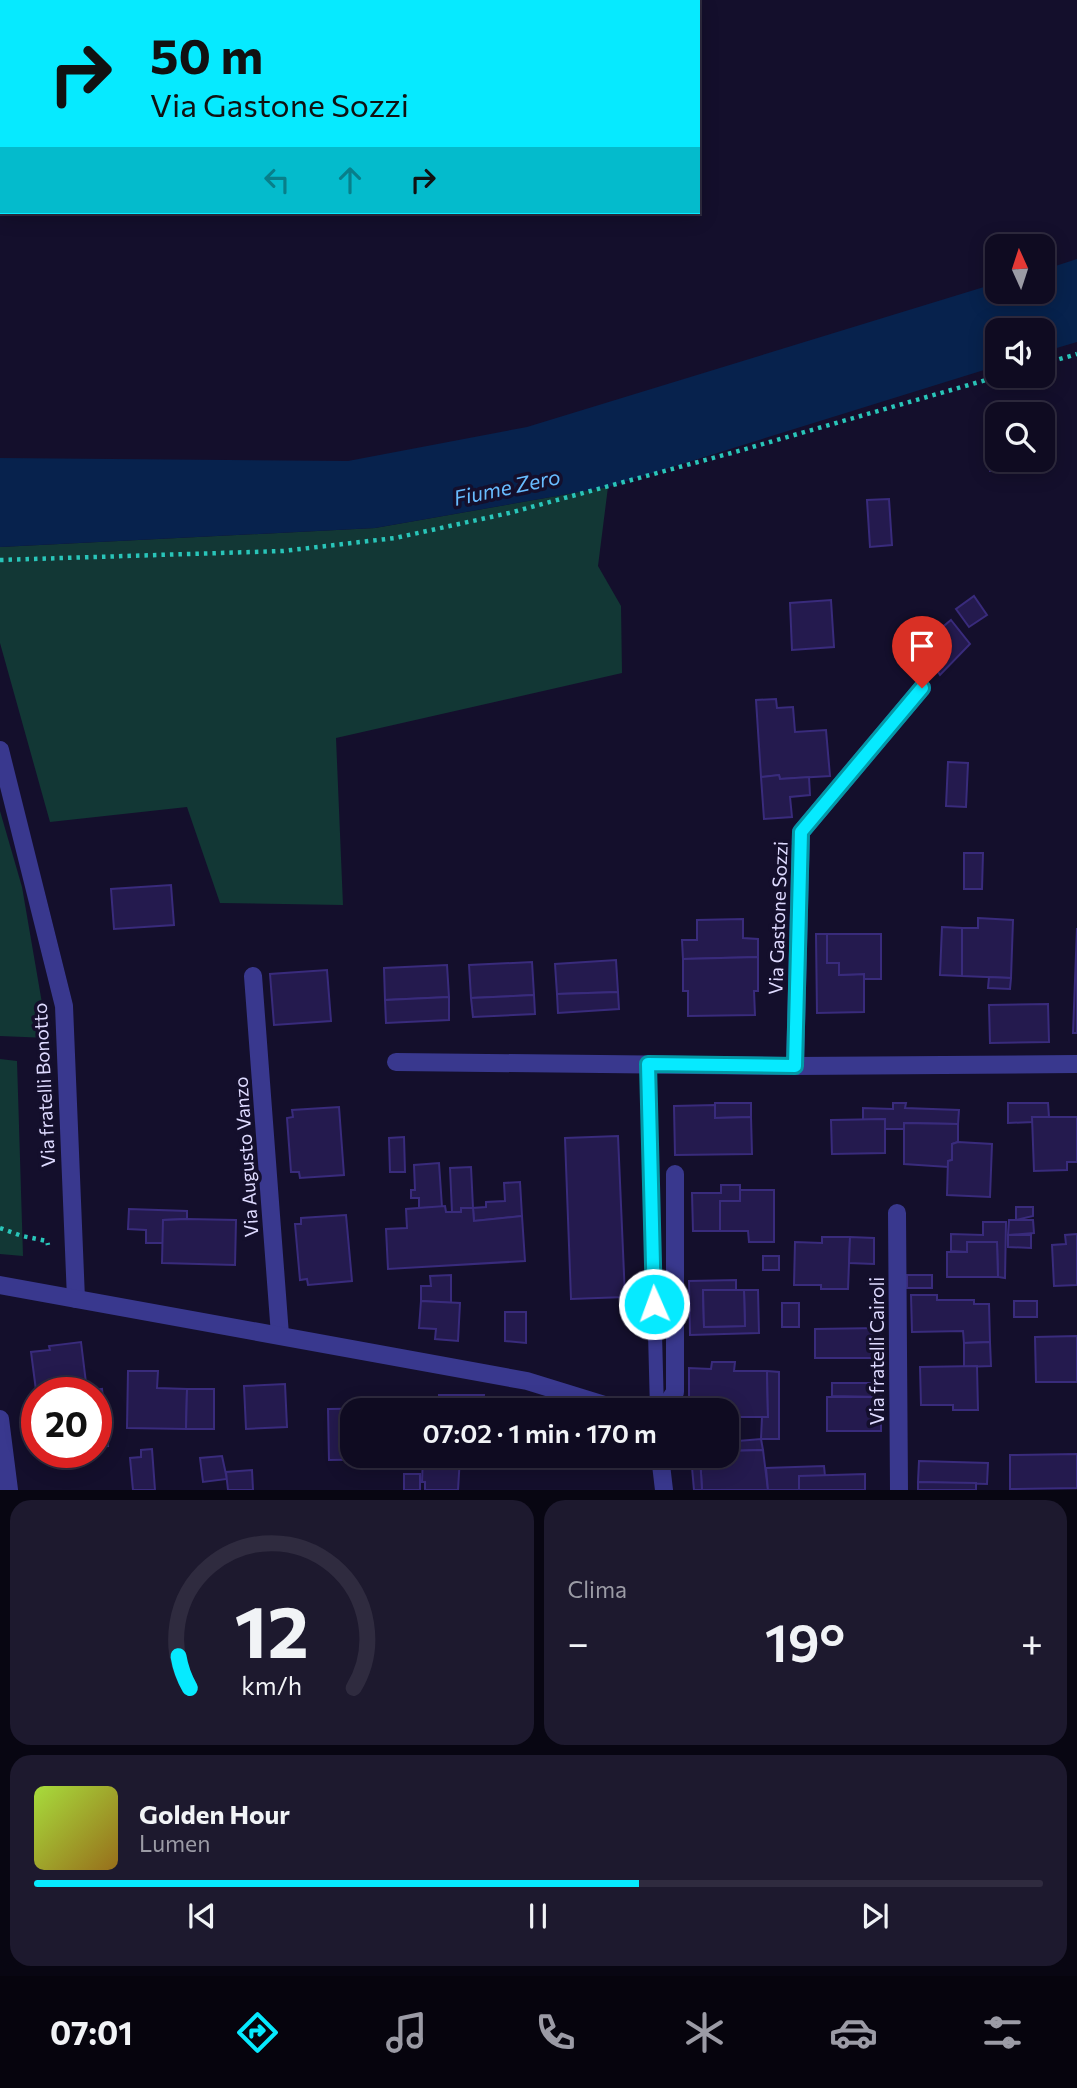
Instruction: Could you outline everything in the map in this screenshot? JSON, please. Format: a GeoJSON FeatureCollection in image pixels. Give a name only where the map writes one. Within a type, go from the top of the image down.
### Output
{"type":"FeatureCollection","features":[{"type":"Feature","properties":{"kind":"street","name":"Via Gastone Sozzi"},"geometry":{"type":"LineString","coordinates":[[795,1066],[801,832],[922,688]]}},
{"type":"Feature","properties":{"kind":"street","name":"Via fratelli Bonotto"},"geometry":{"type":"LineString","coordinates":[[0,750],[64,1006],[76,1299]]}},
{"type":"Feature","properties":{"kind":"street","name":"Via Augusto Vanzo"},"geometry":{"type":"LineString","coordinates":[[253,976],[280,1335]]}},
{"type":"Feature","properties":{"kind":"street"},"geometry":{"type":"LineString","coordinates":[[396,1062],[795,1066],[1077,1064]]}},
{"type":"Feature","properties":{"kind":"street"},"geometry":{"type":"LineString","coordinates":[[672,1398],[676,1392],[675,1174]]}},
{"type":"Feature","properties":{"kind":"street","name":"Via fratelli Cairoli"},"geometry":{"type":"LineString","coordinates":[[897,1213],[899,1489]]}},
{"type":"Feature","properties":{"kind":"street"},"geometry":{"type":"LineString","coordinates":[[0,1284],[527,1381],[582,1398]]}},
{"type":"Feature","properties":{"kind":"street"},"geometry":{"type":"LineString","coordinates":[[0,1419],[9,1489]]}},
{"type":"Feature","properties":{"kind":"street"},"geometry":{"type":"LineString","coordinates":[[661,1468],[664,1489]]}},
{"type":"Feature","properties":{"kind":"lane"},"geometry":{"type":"LineString","coordinates":[[648,1064],[657,1398]]}},
{"type":"Feature","properties":{"kind":"path"},"geometry":{"type":"LineString","coordinates":[[1055,360],[1077,354]]}},
{"type":"Feature","properties":{"kind":"path"},"geometry":{"type":"LineString","coordinates":[[0,560],[283,551],[395,538],[549,502],[985,380]]}},
{"type":"Feature","properties":{"kind":"path"},"geometry":{"type":"LineString","coordinates":[[0,1228],[47,1241],[49,1252]]}},
{"type":"Feature","properties":{"kind":"green space"},"geometry":{"type":"Polygon","coordinates":[[[608,487],[598,566],[621,606],[622,673],[336,738],[343,905],[220,903],[187,807],[50,822],[0,643],[0,547],[375,528],[608,487]]]}},
{"type":"Feature","properties":{"kind":"green space"},"geometry":{"type":"Polygon","coordinates":[[[0,811],[22,887],[48,1038],[0,1036],[0,811]]]}},
{"type":"Feature","properties":{"kind":"green space"},"geometry":{"type":"Polygon","coordinates":[[[0,1059],[17,1061],[23,1256],[0,1254],[0,1059]]]}},
{"type":"Feature","properties":{"kind":"water","name":"Fiume Zero"},"geometry":{"type":"Polygon","coordinates":[[[1077,259],[1077,342],[1055,348],[1055,318],[985,318],[985,370],[608,487],[375,528],[0,547],[0,458],[348,461],[527,427],[985,287],[985,304],[1055,304],[1055,266],[1077,259]]]}},
{"type":"Feature","properties":{"kind":"building"},"geometry":{"type":"Polygon","coordinates":[[[889,499],[892,545],[870,547],[867,500],[889,499]]]}},
{"type":"Feature","properties":{"kind":"building"},"geometry":{"type":"Polygon","coordinates":[[[974,596],[987,615],[969,627],[956,609],[974,596]]]}},
{"type":"Feature","properties":{"kind":"building"},"geometry":{"type":"Polygon","coordinates":[[[831,600],[834,647],[792,650],[790,603],[831,600]]]}},
{"type":"Feature","properties":{"kind":"building"},"geometry":{"type":"Polygon","coordinates":[[[951,620],[970,644],[940,675],[921,645],[951,620]]]}},
{"type":"Feature","properties":{"kind":"building"},"geometry":{"type":"Polygon","coordinates":[[[776,699],[777,708],[793,707],[795,732],[826,730],[830,776],[780,779],[779,775],[761,777],[756,700],[776,699]]]}},
{"type":"Feature","properties":{"kind":"building"},"geometry":{"type":"Polygon","coordinates":[[[948,762],[968,763],[966,807],[946,806],[948,762]]]}},
{"type":"Feature","properties":{"kind":"building"},"geometry":{"type":"Polygon","coordinates":[[[779,775],[780,779],[809,777],[810,795],[790,797],[792,817],[764,819],[761,777],[779,775]]]}},
{"type":"Feature","properties":{"kind":"building"},"geometry":{"type":"Polygon","coordinates":[[[964,853],[983,853],[982,889],[964,889],[964,853]]]}},
{"type":"Feature","properties":{"kind":"building"},"geometry":{"type":"Polygon","coordinates":[[[171,885],[174,925],[114,929],[111,889],[171,885]]]}},
{"type":"Feature","properties":{"kind":"building"},"geometry":{"type":"Polygon","coordinates":[[[978,918],[1013,920],[1011,978],[962,976],[962,928],[978,928],[978,918]]]}},
{"type":"Feature","properties":{"kind":"building"},"geometry":{"type":"Polygon","coordinates":[[[743,919],[743,938],[758,939],[758,957],[683,959],[682,940],[697,940],[697,920],[743,919]]]}},
{"type":"Feature","properties":{"kind":"building"},"geometry":{"type":"Polygon","coordinates":[[[942,927],[962,928],[962,976],[940,975],[942,927]]]}},
{"type":"Feature","properties":{"kind":"building"},"geometry":{"type":"Polygon","coordinates":[[[1077,928],[1077,1033],[1073,1033],[1077,928]]]}},
{"type":"Feature","properties":{"kind":"building"},"geometry":{"type":"Polygon","coordinates":[[[816,934],[827,934],[827,963],[839,963],[839,975],[864,974],[864,1012],[817,1013],[816,934]]]}},
{"type":"Feature","properties":{"kind":"building"},"geometry":{"type":"Polygon","coordinates":[[[827,934],[881,934],[881,979],[864,979],[864,974],[839,975],[839,963],[827,963],[827,934]]]}},
{"type":"Feature","properties":{"kind":"building"},"geometry":{"type":"Polygon","coordinates":[[[758,957],[758,991],[754,991],[755,1015],[688,1016],[688,991],[683,991],[683,959],[758,957]]]}},
{"type":"Feature","properties":{"kind":"building"},"geometry":{"type":"Polygon","coordinates":[[[616,960],[618,992],[557,994],[555,964],[616,960]]]}},
{"type":"Feature","properties":{"kind":"building"},"geometry":{"type":"Polygon","coordinates":[[[532,962],[534,995],[471,998],[469,965],[532,962]]]}},
{"type":"Feature","properties":{"kind":"building"},"geometry":{"type":"Polygon","coordinates":[[[447,965],[449,997],[385,1000],[384,968],[447,965]]]}},
{"type":"Feature","properties":{"kind":"building"},"geometry":{"type":"Polygon","coordinates":[[[327,970],[331,1021],[274,1025],[270,974],[327,970]]]}},
{"type":"Feature","properties":{"kind":"building"},"geometry":{"type":"Polygon","coordinates":[[[989,977],[1011,978],[1010,989],[988,988],[989,977]]]}},
{"type":"Feature","properties":{"kind":"building"},"geometry":{"type":"Polygon","coordinates":[[[618,992],[619,1009],[558,1013],[557,994],[618,992]]]}},
{"type":"Feature","properties":{"kind":"building"},"geometry":{"type":"Polygon","coordinates":[[[534,995],[535,1014],[473,1017],[471,998],[534,995]]]}},
{"type":"Feature","properties":{"kind":"building"},"geometry":{"type":"Polygon","coordinates":[[[449,997],[449,1020],[386,1023],[385,1000],[449,997]]]}},
{"type":"Feature","properties":{"kind":"building"},"geometry":{"type":"Polygon","coordinates":[[[1048,1004],[1049,1042],[990,1043],[989,1005],[1048,1004]]]}},
{"type":"Feature","properties":{"kind":"building"},"geometry":{"type":"Polygon","coordinates":[[[715,1103],[751,1103],[751,1117],[715,1118],[715,1103]]]}},
{"type":"Feature","properties":{"kind":"building"},"geometry":{"type":"Polygon","coordinates":[[[893,1103],[906,1103],[905,1108],[959,1110],[958,1124],[904,1123],[904,1129],[885,1129],[885,1119],[863,1120],[863,1108],[893,1109],[893,1103]]]}},
{"type":"Feature","properties":{"kind":"building"},"geometry":{"type":"Polygon","coordinates":[[[1008,1103],[1048,1103],[1049,1117],[1032,1117],[1033,1122],[1008,1123],[1008,1103]]]}},
{"type":"Feature","properties":{"kind":"building"},"geometry":{"type":"Polygon","coordinates":[[[715,1105],[715,1118],[751,1117],[752,1154],[675,1155],[674,1106],[715,1105]]]}},
{"type":"Feature","properties":{"kind":"building"},"geometry":{"type":"Polygon","coordinates":[[[339,1107],[344,1175],[300,1178],[299,1172],[291,1172],[287,1118],[293,1117],[292,1110],[339,1107]]]}},
{"type":"Feature","properties":{"kind":"building"},"geometry":{"type":"Polygon","coordinates":[[[1032,1117],[1077,1117],[1077,1162],[1067,1162],[1067,1170],[1034,1171],[1032,1117]]]}},
{"type":"Feature","properties":{"kind":"building"},"geometry":{"type":"Polygon","coordinates":[[[885,1119],[885,1153],[832,1154],[831,1120],[885,1119]]]}},
{"type":"Feature","properties":{"kind":"building"},"geometry":{"type":"Polygon","coordinates":[[[904,1123],[958,1124],[958,1142],[952,1144],[952,1160],[948,1161],[948,1167],[904,1164],[904,1123]]]}},
{"type":"Feature","properties":{"kind":"building"},"geometry":{"type":"Polygon","coordinates":[[[618,1136],[625,1297],[571,1299],[565,1138],[618,1136]]]}},
{"type":"Feature","properties":{"kind":"building"},"geometry":{"type":"Polygon","coordinates":[[[404,1137],[405,1172],[390,1172],[389,1138],[404,1137]]]}},
{"type":"Feature","properties":{"kind":"building"},"geometry":{"type":"Polygon","coordinates":[[[952,1144],[992,1144],[990,1197],[947,1195],[948,1161],[952,1160],[952,1144]]]}},
{"type":"Feature","properties":{"kind":"building"},"geometry":{"type":"Polygon","coordinates":[[[439,1163],[442,1207],[419,1208],[419,1198],[411,1198],[411,1190],[415,1190],[414,1165],[439,1163]]]}},
{"type":"Feature","properties":{"kind":"building"},"geometry":{"type":"Polygon","coordinates":[[[471,1167],[473,1208],[461,1208],[461,1212],[452,1212],[450,1168],[471,1167]]]}},
{"type":"Feature","properties":{"kind":"building"},"geometry":{"type":"Polygon","coordinates":[[[520,1182],[522,1216],[474,1221],[473,1208],[486,1207],[486,1202],[505,1201],[504,1183],[520,1182]]]}},
{"type":"Feature","properties":{"kind":"building"},"geometry":{"type":"Polygon","coordinates":[[[721,1185],[740,1185],[740,1201],[720,1201],[720,1231],[693,1231],[692,1193],[721,1193],[721,1185]]]}},
{"type":"Feature","properties":{"kind":"building"},"geometry":{"type":"Polygon","coordinates":[[[740,1190],[774,1190],[774,1242],[749,1242],[748,1231],[720,1231],[720,1201],[740,1201],[740,1190]]]}},
{"type":"Feature","properties":{"kind":"building"},"geometry":{"type":"Polygon","coordinates":[[[445,1206],[446,1212],[461,1212],[461,1208],[473,1208],[474,1221],[522,1216],[525,1261],[388,1269],[386,1229],[407,1228],[406,1209],[445,1206]]]}},
{"type":"Feature","properties":{"kind":"building"},"geometry":{"type":"Polygon","coordinates":[[[1016,1207],[1033,1207],[1033,1216],[1016,1220],[1016,1207]]]}},
{"type":"Feature","properties":{"kind":"building"},"geometry":{"type":"Polygon","coordinates":[[[129,1209],[187,1211],[187,1219],[163,1220],[163,1243],[146,1243],[146,1230],[128,1229],[129,1209]]]}},
{"type":"Feature","properties":{"kind":"building"},"geometry":{"type":"Polygon","coordinates":[[[346,1215],[352,1281],[308,1285],[307,1279],[300,1280],[295,1224],[301,1224],[301,1218],[346,1215]]]}},
{"type":"Feature","properties":{"kind":"building"},"geometry":{"type":"Polygon","coordinates":[[[163,1220],[236,1220],[235,1265],[162,1263],[163,1220]]]}},
{"type":"Feature","properties":{"kind":"building"},"geometry":{"type":"Polygon","coordinates":[[[1009,1220],[1033,1220],[1034,1233],[1008,1235],[1009,1220]]]}},
{"type":"Feature","properties":{"kind":"building"},"geometry":{"type":"Polygon","coordinates":[[[983,1222],[1006,1222],[1005,1278],[998,1277],[997,1242],[967,1242],[967,1252],[951,1251],[951,1234],[983,1235],[983,1222]]]}},
{"type":"Feature","properties":{"kind":"building"},"geometry":{"type":"Polygon","coordinates":[[[1077,1234],[1077,1285],[1054,1286],[1052,1245],[1066,1244],[1065,1235],[1077,1234]]]}},
{"type":"Feature","properties":{"kind":"building"},"geometry":{"type":"Polygon","coordinates":[[[1008,1235],[1031,1235],[1031,1248],[1008,1247],[1008,1235]]]}},
{"type":"Feature","properties":{"kind":"building"},"geometry":{"type":"Polygon","coordinates":[[[822,1237],[850,1237],[848,1289],[794,1285],[795,1242],[822,1243],[822,1237]]]}},
{"type":"Feature","properties":{"kind":"building"},"geometry":{"type":"Polygon","coordinates":[[[850,1237],[874,1238],[874,1264],[849,1263],[850,1237]]]}},
{"type":"Feature","properties":{"kind":"building"},"geometry":{"type":"Polygon","coordinates":[[[967,1242],[997,1242],[998,1277],[947,1277],[947,1252],[967,1252],[967,1242]]]}},
{"type":"Feature","properties":{"kind":"building"},"geometry":{"type":"Polygon","coordinates":[[[763,1256],[779,1256],[779,1270],[763,1270],[763,1256]]]}},
{"type":"Feature","properties":{"kind":"building"},"geometry":{"type":"Polygon","coordinates":[[[451,1275],[451,1303],[421,1301],[421,1286],[431,1286],[430,1276],[451,1275]]]}},
{"type":"Feature","properties":{"kind":"building"},"geometry":{"type":"Polygon","coordinates":[[[907,1275],[932,1275],[932,1288],[907,1288],[907,1275]]]}},
{"type":"Feature","properties":{"kind":"building"},"geometry":{"type":"Polygon","coordinates":[[[736,1280],[736,1290],[703,1290],[704,1327],[745,1326],[744,1290],[758,1290],[759,1333],[690,1335],[689,1281],[736,1280]]]}},
{"type":"Feature","properties":{"kind":"building"},"geometry":{"type":"Polygon","coordinates":[[[703,1290],[744,1290],[745,1326],[704,1327],[703,1290]]]}},
{"type":"Feature","properties":{"kind":"building"},"geometry":{"type":"Polygon","coordinates":[[[911,1295],[937,1295],[937,1300],[974,1300],[974,1304],[989,1304],[990,1342],[964,1343],[963,1331],[912,1332],[911,1295]]]}},
{"type":"Feature","properties":{"kind":"building"},"geometry":{"type":"Polygon","coordinates":[[[421,1301],[460,1303],[458,1341],[435,1339],[436,1329],[419,1328],[421,1301]]]}},
{"type":"Feature","properties":{"kind":"building"},"geometry":{"type":"Polygon","coordinates":[[[1014,1301],[1037,1301],[1037,1317],[1014,1317],[1014,1301]]]}},
{"type":"Feature","properties":{"kind":"building"},"geometry":{"type":"Polygon","coordinates":[[[782,1303],[799,1303],[799,1327],[782,1327],[782,1303]]]}},
{"type":"Feature","properties":{"kind":"building"},"geometry":{"type":"Polygon","coordinates":[[[505,1312],[526,1312],[526,1343],[505,1341],[505,1312]]]}},
{"type":"Feature","properties":{"kind":"building"},"geometry":{"type":"Polygon","coordinates":[[[880,1328],[881,1358],[815,1358],[815,1329],[880,1328]]]}},
{"type":"Feature","properties":{"kind":"building"},"geometry":{"type":"Polygon","coordinates":[[[1077,1336],[1077,1382],[1036,1382],[1035,1337],[1077,1336]]]}},
{"type":"Feature","properties":{"kind":"building"},"geometry":{"type":"Polygon","coordinates":[[[81,1342],[85,1377],[34,1377],[31,1352],[50,1350],[49,1346],[81,1342]]]}},
{"type":"Feature","properties":{"kind":"building"},"geometry":{"type":"Polygon","coordinates":[[[990,1342],[991,1366],[964,1367],[964,1343],[990,1342]]]}},
{"type":"Feature","properties":{"kind":"building"},"geometry":{"type":"Polygon","coordinates":[[[712,1362],[735,1362],[734,1371],[767,1371],[768,1417],[739,1417],[739,1398],[689,1398],[689,1368],[711,1369],[712,1362]]]}},
{"type":"Feature","properties":{"kind":"building"},"geometry":{"type":"Polygon","coordinates":[[[977,1366],[978,1410],[953,1410],[953,1405],[921,1405],[920,1367],[977,1366]]]}},
{"type":"Feature","properties":{"kind":"building"},"geometry":{"type":"Polygon","coordinates":[[[128,1371],[158,1371],[157,1388],[187,1389],[186,1429],[127,1428],[128,1371]]]}},
{"type":"Feature","properties":{"kind":"building"},"geometry":{"type":"Polygon","coordinates":[[[767,1371],[779,1372],[779,1439],[761,1439],[762,1417],[768,1417],[767,1371]]]}},
{"type":"Feature","properties":{"kind":"building"},"geometry":{"type":"Polygon","coordinates":[[[832,1383],[881,1383],[881,1397],[832,1396],[832,1383]]]}},
{"type":"Feature","properties":{"kind":"building"},"geometry":{"type":"Polygon","coordinates":[[[285,1384],[287,1427],[246,1429],[244,1386],[285,1384]]]}},
{"type":"Feature","properties":{"kind":"building"},"geometry":{"type":"Polygon","coordinates":[[[187,1389],[214,1389],[214,1429],[186,1429],[187,1389]]]}},
{"type":"Feature","properties":{"kind":"building"},"geometry":{"type":"Polygon","coordinates":[[[439,1395],[484,1395],[484,1398],[439,1398],[439,1395]]]}},
{"type":"Feature","properties":{"kind":"building"},"geometry":{"type":"Polygon","coordinates":[[[827,1397],[881,1397],[881,1431],[827,1431],[827,1397]]]}},
{"type":"Feature","properties":{"kind":"building"},"geometry":{"type":"Polygon","coordinates":[[[328,1409],[340,1409],[340,1460],[329,1460],[328,1409]]]}},
{"type":"Feature","properties":{"kind":"building"},"geometry":{"type":"Polygon","coordinates":[[[761,1439],[763,1450],[739,1451],[739,1441],[761,1439]]]}},
{"type":"Feature","properties":{"kind":"building"},"geometry":{"type":"Polygon","coordinates":[[[152,1449],[155,1490],[133,1490],[130,1458],[141,1457],[141,1450],[152,1449]]]}},
{"type":"Feature","properties":{"kind":"building"},"geometry":{"type":"Polygon","coordinates":[[[763,1450],[768,1490],[702,1490],[701,1468],[739,1468],[739,1451],[763,1450]]]}},
{"type":"Feature","properties":{"kind":"building"},"geometry":{"type":"Polygon","coordinates":[[[1077,1454],[1077,1488],[1010,1489],[1010,1455],[1077,1454]]]}},
{"type":"Feature","properties":{"kind":"building"},"geometry":{"type":"Polygon","coordinates":[[[222,1456],[227,1479],[203,1482],[200,1458],[222,1456]]]}},
{"type":"Feature","properties":{"kind":"building"},"geometry":{"type":"Polygon","coordinates":[[[919,1461],[988,1463],[987,1484],[918,1482],[919,1461]]]}},
{"type":"Feature","properties":{"kind":"building"},"geometry":{"type":"Polygon","coordinates":[[[824,1466],[825,1476],[799,1476],[799,1490],[768,1490],[766,1468],[824,1466]]]}},
{"type":"Feature","properties":{"kind":"building"},"geometry":{"type":"Polygon","coordinates":[[[423,1468],[459,1468],[458,1490],[425,1490],[425,1482],[422,1482],[423,1468]]]}},
{"type":"Feature","properties":{"kind":"building"},"geometry":{"type":"Polygon","coordinates":[[[692,1468],[701,1468],[702,1490],[694,1490],[692,1468]]]}},
{"type":"Feature","properties":{"kind":"building"},"geometry":{"type":"Polygon","coordinates":[[[252,1470],[253,1490],[228,1490],[226,1472],[252,1470]]]}},
{"type":"Feature","properties":{"kind":"building"},"geometry":{"type":"Polygon","coordinates":[[[404,1474],[420,1474],[420,1490],[404,1490],[404,1474]]]}},
{"type":"Feature","properties":{"kind":"building"},"geometry":{"type":"Polygon","coordinates":[[[865,1474],[865,1490],[799,1490],[799,1476],[865,1474]]]}},
{"type":"Feature","properties":{"kind":"building"},"geometry":{"type":"Polygon","coordinates":[[[918,1482],[976,1483],[976,1490],[918,1490],[918,1482]]]}},
{"type":"Feature","properties":{"kind":"route"},"geometry":{"type":"LineString","coordinates":[[654,1304],[648,1064],[795,1066],[801,832],[922,688]]}}]}
